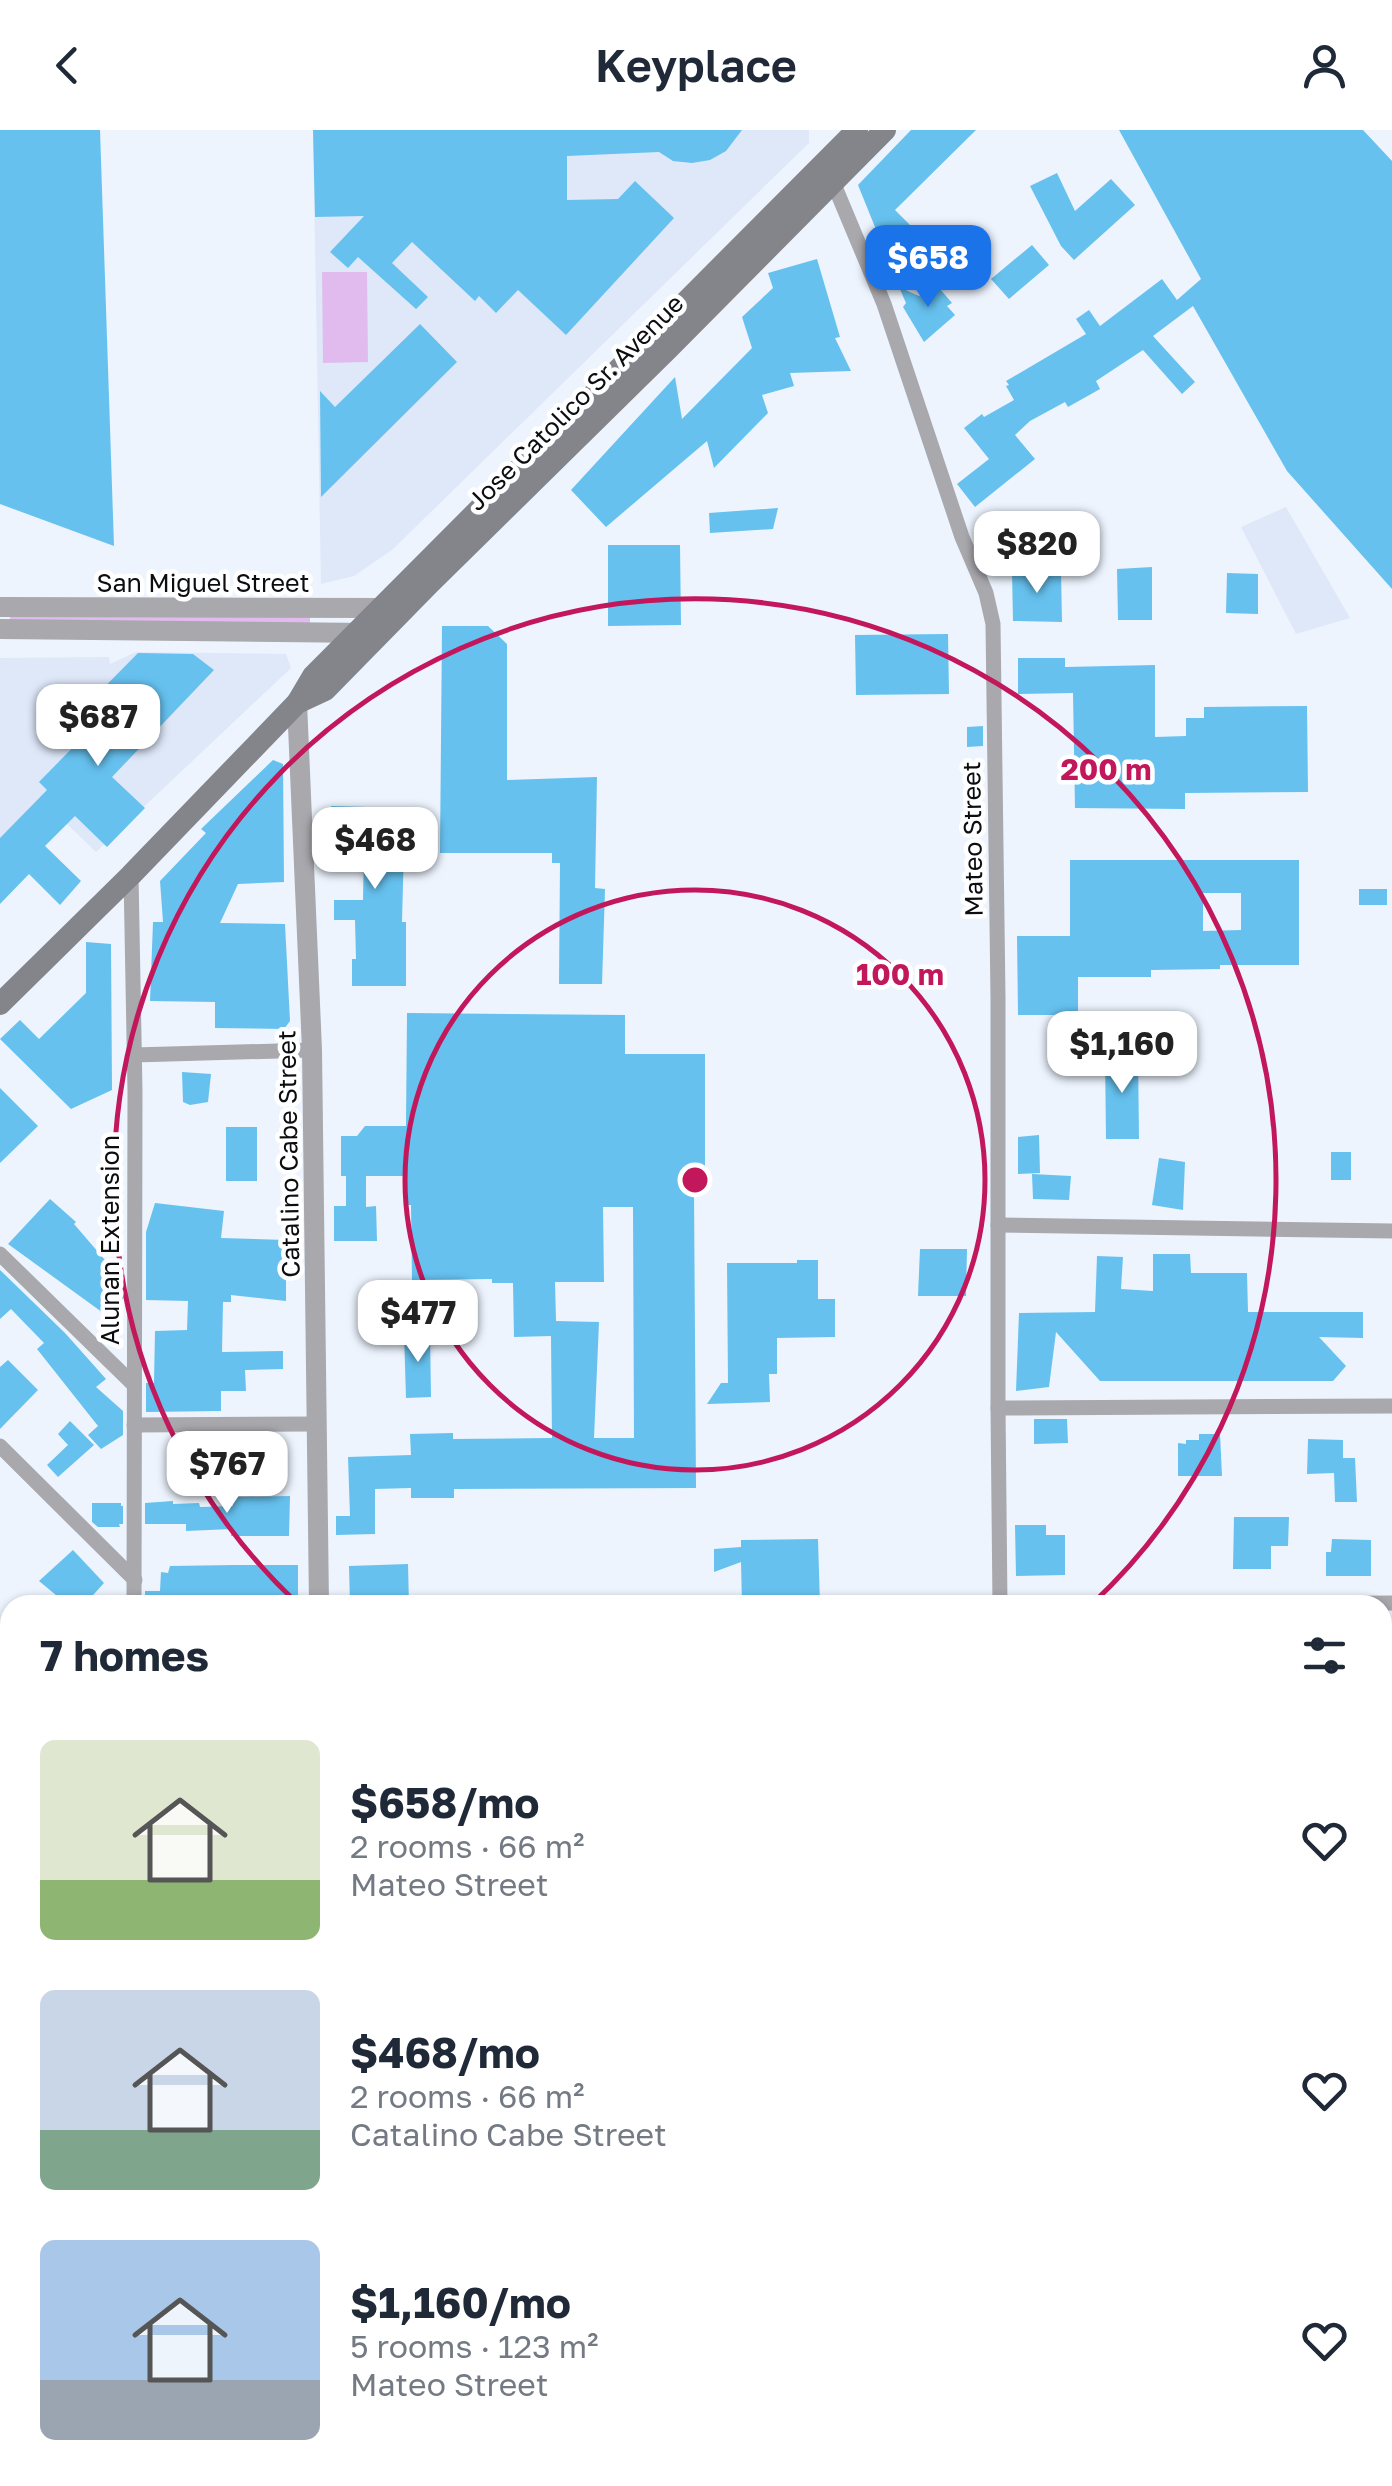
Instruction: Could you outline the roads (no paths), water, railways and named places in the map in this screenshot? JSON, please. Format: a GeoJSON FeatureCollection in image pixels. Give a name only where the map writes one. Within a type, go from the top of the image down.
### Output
{"type":"FeatureCollection","features":[{"type":"Feature","properties":{"kind":"main road","name":"Jose Catolico Sr. Avenue"},"geometry":{"type":"LineString","coordinates":[[297,703],[325,690],[642,376],[829,172],[856,130]]}},
{"type":"Feature","properties":{"kind":"main road","name":"Jose Catolico Sr. Avenue"},"geometry":{"type":"LineString","coordinates":[[0,1004],[297,703],[313,676],[380,608],[829,172],[885,130]]}},
{"type":"Feature","properties":{"kind":"street","name":"Mateo Street"},"geometry":{"type":"LineString","coordinates":[[829,172],[884,304],[962,537],[986,593],[993,624],[1000,1595]]}},
{"type":"Feature","properties":{"kind":"street","name":"San Miguel Street"},"geometry":{"type":"LineString","coordinates":[[0,607],[406,608]]}},
{"type":"Feature","properties":{"kind":"street","name":"San Miguel Street"},"geometry":{"type":"LineString","coordinates":[[0,629],[381,633]]}},
{"type":"Feature","properties":{"kind":"street","name":"Catalino Cabe Street"},"geometry":{"type":"LineString","coordinates":[[297,703],[312,1050],[318,1595]]}},
{"type":"Feature","properties":{"kind":"street","name":"Alunan Extension"},"geometry":{"type":"LineString","coordinates":[[131,875],[134,1595]]}},
{"type":"Feature","properties":{"kind":"street"},"geometry":{"type":"LineString","coordinates":[[134,1055],[312,1050]]}},
{"type":"Feature","properties":{"kind":"street"},"geometry":{"type":"LineString","coordinates":[[998,1225],[1392,1231]]}},
{"type":"Feature","properties":{"kind":"street"},"geometry":{"type":"LineString","coordinates":[[0,1254],[134,1385]]}},
{"type":"Feature","properties":{"kind":"street"},"geometry":{"type":"LineString","coordinates":[[998,1408],[1392,1406]]}},
{"type":"Feature","properties":{"kind":"street"},"geometry":{"type":"LineString","coordinates":[[134,1425],[318,1424]]}},
{"type":"Feature","properties":{"kind":"street"},"geometry":{"type":"LineString","coordinates":[[0,1446],[135,1580]]}}]}
